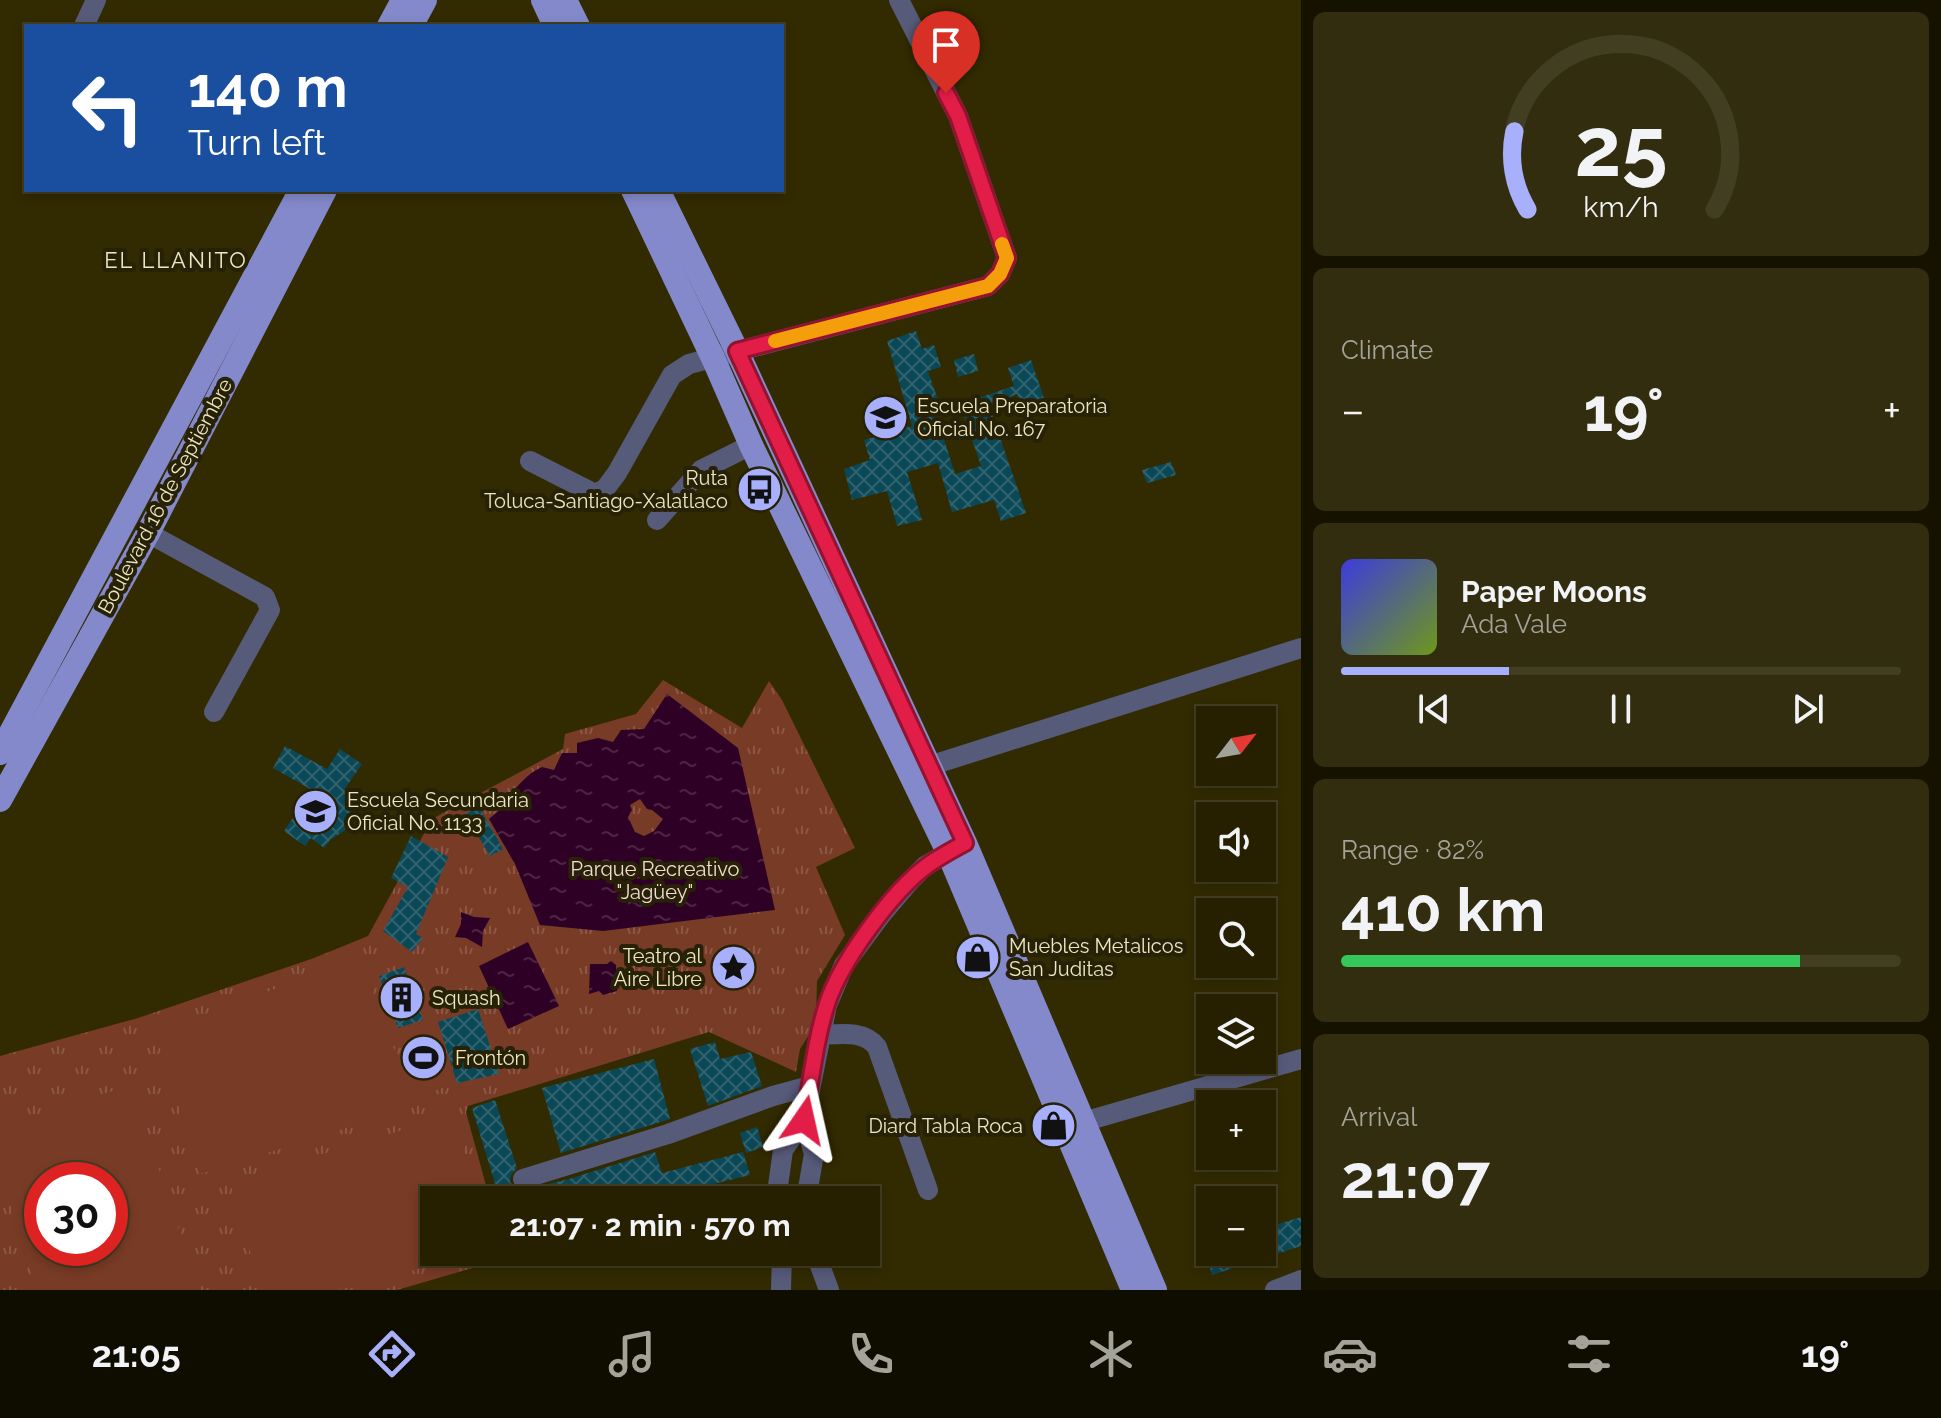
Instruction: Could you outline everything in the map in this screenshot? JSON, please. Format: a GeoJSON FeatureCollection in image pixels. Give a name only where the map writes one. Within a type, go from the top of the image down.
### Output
{"type":"FeatureCollection","features":[{"type":"Feature","properties":{"kind":"main road"},"geometry":{"type":"LineString","coordinates":[[390,24],[403,0]]}},
{"type":"Feature","properties":{"kind":"main road"},"geometry":{"type":"LineString","coordinates":[[412,24],[425,0]]}},
{"type":"Feature","properties":{"kind":"main road"},"geometry":{"type":"LineString","coordinates":[[543,0],[554,24]]}},
{"type":"Feature","properties":{"kind":"main road"},"geometry":{"type":"LineString","coordinates":[[565,0],[577,24]]}},
{"type":"Feature","properties":{"kind":"main road","name":"Boulevard 16 de Septiembre"},"geometry":{"type":"LineString","coordinates":[[0,800],[148,533],[300,192]]}},
{"type":"Feature","properties":{"kind":"main road","name":"Boulevard 16 de Septiembre"},"geometry":{"type":"LineString","coordinates":[[0,753],[230,347],[324,192]]}},
{"type":"Feature","properties":{"kind":"main road"},"geometry":{"type":"LineString","coordinates":[[634,192],[751,445],[956,848],[1083,1122],[1155,1290]]}},
{"type":"Feature","properties":{"kind":"main road"},"geometry":{"type":"LineString","coordinates":[[659,192],[737,351],[929,766],[956,848],[1133,1284]]}},
{"type":"Feature","properties":{"kind":"street"},"geometry":{"type":"LineString","coordinates":[[85,24],[96,0]]}},
{"type":"Feature","properties":{"kind":"street"},"geometry":{"type":"LineString","coordinates":[[530,461],[595,494],[605,489],[617,473],[672,375],[689,364],[988,286],[1000,274],[1007,258],[958,116],[899,0]]}},
{"type":"Feature","properties":{"kind":"street"},"geometry":{"type":"LineString","coordinates":[[657,520],[701,470],[751,445]]}},
{"type":"Feature","properties":{"kind":"street"},"geometry":{"type":"LineString","coordinates":[[148,533],[265,597],[270,610],[214,712]]}},
{"type":"Feature","properties":{"kind":"street"},"geometry":{"type":"LineString","coordinates":[[929,766],[1301,648]]}},
{"type":"Feature","properties":{"kind":"street"},"geometry":{"type":"LineString","coordinates":[[778,1186],[783,1150],[804,1120],[827,1005],[844,965],[909,882],[925,866],[956,848]]}},
{"type":"Feature","properties":{"kind":"street"},"geometry":{"type":"LineString","coordinates":[[821,1035],[863,1036],[877,1047],[928,1190]]}},
{"type":"Feature","properties":{"kind":"street"},"geometry":{"type":"LineString","coordinates":[[1083,1122],[1301,1059]]}},
{"type":"Feature","properties":{"kind":"street"},"geometry":{"type":"LineString","coordinates":[[523,1179],[810,1086]]}},
{"type":"Feature","properties":{"kind":"street"},"geometry":{"type":"LineString","coordinates":[[804,1120],[814,1154],[808,1186]]}},
{"type":"Feature","properties":{"kind":"street"},"geometry":{"type":"LineString","coordinates":[[781,1290],[782,1266]]}},
{"type":"Feature","properties":{"kind":"street"},"geometry":{"type":"LineString","coordinates":[[820,1266],[829,1290]]}},
{"type":"Feature","properties":{"kind":"street"},"geometry":{"type":"LineString","coordinates":[[1275,1290],[1299,1284]]}},
{"type":"Feature","properties":{"kind":"green space","name":"Parque Recreativo \"Jagüey\""},"geometry":{"type":"Polygon","coordinates":[[[663,680],[742,728],[769,681],[782,700],[855,848],[816,867],[845,935],[817,981],[816,1024],[800,1049],[796,1072],[709,1032],[468,1106],[466,1112],[486,1186],[420,1186],[420,1266],[480,1266],[397,1290],[0,1290],[0,1056],[138,1018],[314,958],[368,936],[432,819],[563,749],[565,734],[636,714],[663,680]]]}},
{"type":"Feature","properties":{"kind":"green space"},"geometry":{"type":"Polygon","coordinates":[[[361,958],[415,1106],[200,1174],[155,1032],[361,958]]]}},
{"type":"Feature","properties":{"kind":"green space","name":"Frontón"},"geometry":{"type":"Polygon","coordinates":[[[428,1021],[449,1086],[420,1095],[398,1029],[428,1021]]]}},
{"type":"Feature","properties":{"kind":"green space"},"geometry":{"type":"Polygon","coordinates":[[[131,1085],[199,1290],[36,1290],[29,1266],[128,1266],[128,1162],[24,1162],[24,1249],[0,1168],[0,1128],[131,1085]]]}},
{"type":"Feature","properties":{"kind":"green space"},"geometry":{"type":"Polygon","coordinates":[[[453,1115],[474,1186],[420,1186],[420,1266],[429,1266],[339,1290],[261,1290],[230,1182],[453,1115]]]}},
{"type":"Feature","properties":{"kind":"water"},"geometry":{"type":"Polygon","coordinates":[[[667,694],[738,748],[775,910],[603,931],[540,925],[515,864],[489,819],[503,807],[499,800],[542,767],[554,770],[562,753],[577,753],[577,743],[598,738],[613,742],[621,730],[644,729],[667,694]],[[640,799],[630,805],[632,810],[628,817],[635,832],[644,836],[654,831],[663,819],[647,809],[640,799]]]}},
{"type":"Feature","properties":{"kind":"water"},"geometry":{"type":"Polygon","coordinates":[[[461,912],[490,918],[483,931],[482,947],[466,938],[455,937],[461,924],[461,912]]]}},
{"type":"Feature","properties":{"kind":"water"},"geometry":{"type":"Polygon","coordinates":[[[528,942],[559,1006],[508,1029],[479,966],[528,942]]]}},
{"type":"Feature","properties":{"kind":"water"},"geometry":{"type":"Polygon","coordinates":[[[611,961],[616,965],[617,991],[603,995],[599,991],[589,994],[590,964],[607,964],[611,961]]]}},
{"type":"Feature","properties":{"kind":"building"},"geometry":{"type":"Polygon","coordinates":[[[916,331],[922,349],[934,345],[941,367],[928,371],[939,403],[933,405],[955,474],[981,466],[960,404],[1014,386],[1008,368],[1031,360],[1046,404],[1022,410],[1017,394],[989,406],[1026,513],[1001,521],[994,500],[952,512],[938,463],[907,472],[922,520],[897,526],[887,491],[852,500],[844,469],[870,460],[864,440],[912,426],[887,341],[916,331]]]}},
{"type":"Feature","properties":{"kind":"building"},"geometry":{"type":"Polygon","coordinates":[[[974,354],[978,371],[958,377],[954,360],[974,354]]]}},
{"type":"Feature","properties":{"kind":"building"},"geometry":{"type":"Polygon","coordinates":[[[1171,462],[1176,475],[1147,483],[1142,470],[1171,462]]]}},
{"type":"Feature","properties":{"kind":"building"},"geometry":{"type":"Polygon","coordinates":[[[285,746],[327,769],[340,749],[362,764],[344,790],[366,803],[357,809],[344,831],[324,848],[311,838],[305,846],[284,831],[312,790],[273,768],[285,746]]]}},
{"type":"Feature","properties":{"kind":"building"},"geometry":{"type":"Polygon","coordinates":[[[479,807],[503,849],[490,856],[465,814],[479,807]]]}},
{"type":"Feature","properties":{"kind":"building"},"geometry":{"type":"Polygon","coordinates":[[[411,836],[448,857],[416,934],[423,938],[412,952],[383,931],[408,887],[391,878],[411,836]]]}},
{"type":"Feature","properties":{"kind":"building","name":"Squash"},"geometry":{"type":"Polygon","coordinates":[[[404,967],[423,1020],[398,1028],[379,976],[404,967]]]}},
{"type":"Feature","properties":{"kind":"building"},"geometry":{"type":"Polygon","coordinates":[[[478,1009],[499,1074],[457,1083],[438,1022],[478,1009]]]}},
{"type":"Feature","properties":{"kind":"building"},"geometry":{"type":"Polygon","coordinates":[[[715,1042],[720,1059],[751,1052],[762,1086],[708,1106],[690,1049],[715,1042]]]}},
{"type":"Feature","properties":{"kind":"building"},"geometry":{"type":"Polygon","coordinates":[[[654,1059],[670,1119],[561,1153],[542,1088],[654,1059]]]}},
{"type":"Feature","properties":{"kind":"building"},"geometry":{"type":"Polygon","coordinates":[[[495,1100],[517,1168],[511,1175],[510,1182],[514,1186],[496,1186],[472,1108],[495,1100]]]}},
{"type":"Feature","properties":{"kind":"building"},"geometry":{"type":"Polygon","coordinates":[[[757,1127],[763,1147],[746,1153],[740,1133],[757,1127]]]}},
{"type":"Feature","properties":{"kind":"building"},"geometry":{"type":"Polygon","coordinates":[[[655,1152],[662,1173],[743,1152],[750,1175],[705,1186],[540,1186],[655,1152]]]}},
{"type":"Feature","properties":{"kind":"building"},"geometry":{"type":"Polygon","coordinates":[[[1301,1217],[1301,1246],[1276,1254],[1276,1225],[1301,1217]]]}},
{"type":"Feature","properties":{"kind":"building"},"geometry":{"type":"Polygon","coordinates":[[[1209,1266],[1240,1266],[1212,1275],[1209,1266]]]}},
{"type":"Feature","properties":{"kind":"slow traffic"},"geometry":{"type":"LineString","coordinates":[[775,341],[988,286],[1000,274],[1007,258],[1002,244]]}},
{"type":"Feature","properties":{"kind":"place","name":"Escuela Preparatoria Oficial No. 167"},"geometry":{"type":"Point","coordinates":[886,417]}},
{"type":"Feature","properties":{"kind":"place","name":"Ruta Toluca-Santiago-Xalatlaco"},"geometry":{"type":"Point","coordinates":[759,489]}},
{"type":"Feature","properties":{"kind":"place","name":"Escuela Secundaria Oficial No. 1133"},"geometry":{"type":"Point","coordinates":[316,811]}},
{"type":"Feature","properties":{"kind":"place","name":"Muebles Metalicos San Juditas"},"geometry":{"type":"Point","coordinates":[978,958]}},
{"type":"Feature","properties":{"kind":"place","name":"Teatro al Aire Libre"},"geometry":{"type":"Point","coordinates":[733,968]}},
{"type":"Feature","properties":{"kind":"place","name":"Squash"},"geometry":{"type":"Point","coordinates":[401,998]}},
{"type":"Feature","properties":{"kind":"place","name":"Frontón"},"geometry":{"type":"Point","coordinates":[424,1058]}},
{"type":"Feature","properties":{"kind":"place","name":"Diard Tabla Roca"},"geometry":{"type":"Point","coordinates":[1054,1126]}},
{"type":"Feature","properties":{"kind":"district","name":"EL LLANITO"},"geometry":{"type":"Point","coordinates":[176,260]}},
{"type":"Feature","properties":{"kind":"route"},"geometry":{"type":"LineString","coordinates":[[804,1120],[827,1005],[844,965],[909,882],[925,866],[965,843],[737,351],[988,286],[1000,274],[1007,258],[958,116],[946,93]]}}]}
